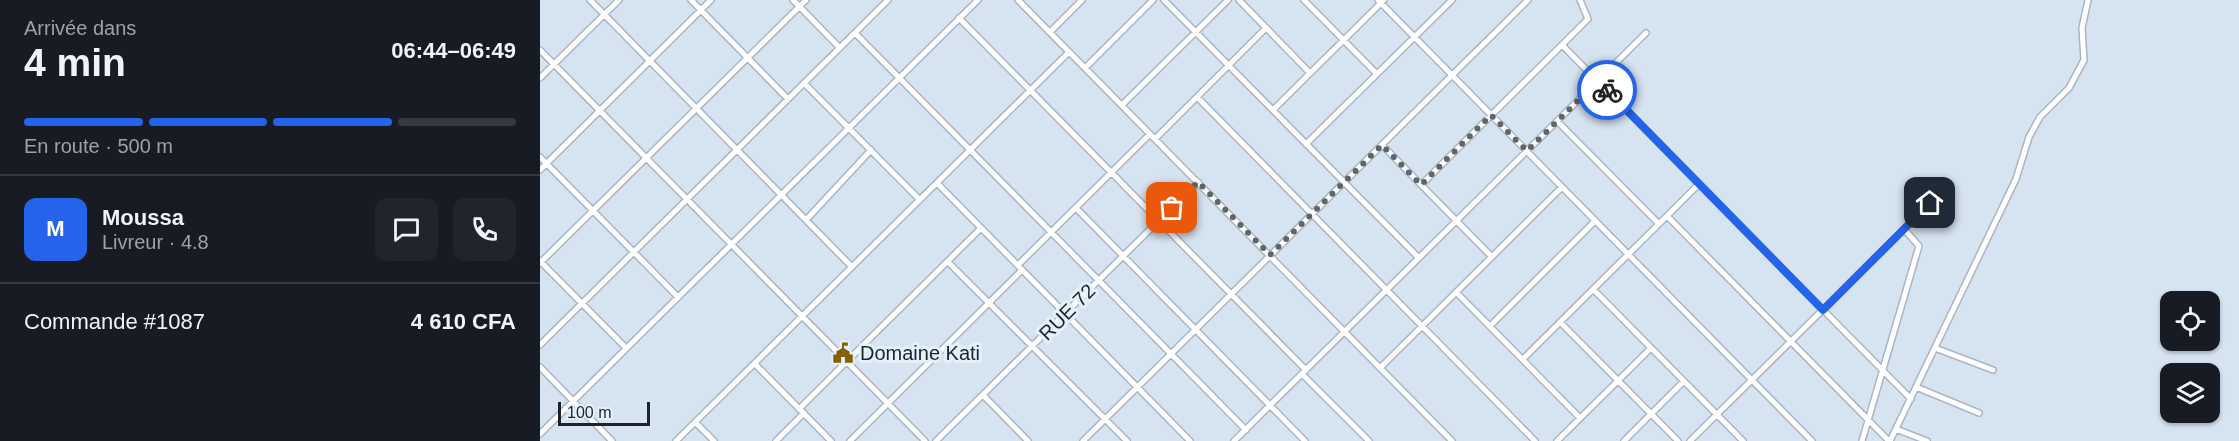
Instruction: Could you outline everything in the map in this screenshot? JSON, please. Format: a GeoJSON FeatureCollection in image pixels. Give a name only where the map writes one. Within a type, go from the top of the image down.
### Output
{"type":"FeatureCollection","features":[{"type":"Feature","properties":{"kind":"street"},"geometry":{"type":"LineString","coordinates":[[590,0],[852,267]]}},
{"type":"Feature","properties":{"kind":"street"},"geometry":{"type":"LineString","coordinates":[[540,78],[619,0]]}},
{"type":"Feature","properties":{"kind":"street"},"geometry":{"type":"LineString","coordinates":[[691,0],[788,99]]}},
{"type":"Feature","properties":{"kind":"street"},"geometry":{"type":"LineString","coordinates":[[540,170],[711,0]]}},
{"type":"Feature","properties":{"kind":"street"},"geometry":{"type":"LineString","coordinates":[[793,0],[840,48]]}},
{"type":"Feature","properties":{"kind":"street"},"geometry":{"type":"LineString","coordinates":[[626,348],[540,262],[806,0]]}},
{"type":"Feature","properties":{"kind":"street"},"geometry":{"type":"LineString","coordinates":[[540,345],[888,0]]}},
{"type":"Feature","properties":{"kind":"street"},"geometry":{"type":"LineString","coordinates":[[540,434],[978,0]]}},
{"type":"Feature","properties":{"kind":"street"},"geometry":{"type":"LineString","coordinates":[[1018,0],[1452,441]]}},
{"type":"Feature","properties":{"kind":"street"},"geometry":{"type":"LineString","coordinates":[[1050,32],[1082,0]]}},
{"type":"Feature","properties":{"kind":"street"},"geometry":{"type":"LineString","coordinates":[[1085,68],[1153,0]]}},
{"type":"Feature","properties":{"kind":"street"},"geometry":{"type":"LineString","coordinates":[[1164,0],[1419,258]]}},
{"type":"Feature","properties":{"kind":"street"},"geometry":{"type":"LineString","coordinates":[[1122,105],[1228,0]]}},
{"type":"Feature","properties":{"kind":"street"},"geometry":{"type":"LineString","coordinates":[[1239,0],[1310,73]]}},
{"type":"Feature","properties":{"kind":"street"},"geometry":{"type":"LineString","coordinates":[[1304,0],[1377,74]]}},
{"type":"Feature","properties":{"kind":"street"},"geometry":{"type":"LineString","coordinates":[[1306,144],[1452,0]]}},
{"type":"Feature","properties":{"kind":"street"},"geometry":{"type":"LineString","coordinates":[[1083,441],[1528,0]]}},
{"type":"Feature","properties":{"kind":"street"},"geometry":{"type":"LineString","coordinates":[[1421,185],[1588,19],[1580,0]]}},
{"type":"Feature","properties":{"kind":"street"},"geometry":{"type":"LineString","coordinates":[[1667,216],[1889,441],[2016,179],[2029,137],[2040,117],[2069,87],[2080,71],[2084,60],[2082,28],[2088,0]]}},
{"type":"Feature","properties":{"kind":"street"},"geometry":{"type":"LineString","coordinates":[[1273,110],[1381,1],[1812,441]]}},
{"type":"Feature","properties":{"kind":"street"},"geometry":{"type":"LineString","coordinates":[[959,18],[1231,294],[1369,441]]}},
{"type":"Feature","properties":{"kind":"street"},"geometry":{"type":"LineString","coordinates":[[850,441],[989,303],[1051,232],[1112,172],[1197,97],[1266,28]]}},
{"type":"Feature","properties":{"kind":"street"},"geometry":{"type":"LineString","coordinates":[[855,33],[1246,430]]}},
{"type":"Feature","properties":{"kind":"street"},"geometry":{"type":"LineString","coordinates":[[1234,441],[1646,33]]}},
{"type":"Feature","properties":{"kind":"street"},"geometry":{"type":"LineString","coordinates":[[1562,45],[1911,399]]}},
{"type":"Feature","properties":{"kind":"street"},"geometry":{"type":"LineString","coordinates":[[540,50],[925,441]]}},
{"type":"Feature","properties":{"kind":"street"},"geometry":{"type":"LineString","coordinates":[[676,441],[1069,52]]}},
{"type":"Feature","properties":{"kind":"street"},"geometry":{"type":"LineString","coordinates":[[804,83],[920,200]]}},
{"type":"Feature","properties":{"kind":"street"},"geometry":{"type":"LineString","coordinates":[[1197,97],[1535,441]]}},
{"type":"Feature","properties":{"kind":"street"},"geometry":{"type":"LineString","coordinates":[[1557,121],[1659,224]]}},
{"type":"Feature","properties":{"kind":"street"},"geometry":{"type":"LineString","coordinates":[[1382,145],[1492,257]]}},
{"type":"Feature","properties":{"kind":"street"},"geometry":{"type":"LineString","coordinates":[[806,220],[871,150]]}},
{"type":"Feature","properties":{"kind":"street"},"geometry":{"type":"LineString","coordinates":[[540,157],[678,297]]}},
{"type":"Feature","properties":{"kind":"street","name":"RUE 72"},"geometry":{"type":"LineString","coordinates":[[936,441],[1198,182]]}},
{"type":"Feature","properties":{"kind":"street"},"geometry":{"type":"LineString","coordinates":[[937,183],[1190,441]]}},
{"type":"Feature","properties":{"kind":"street"},"geometry":{"type":"LineString","coordinates":[[1522,359],[1699,184]]}},
{"type":"Feature","properties":{"kind":"street"},"geometry":{"type":"LineString","coordinates":[[1380,368],[1562,187]]}},
{"type":"Feature","properties":{"kind":"street"},"geometry":{"type":"LineString","coordinates":[[1690,441],[1944,190]]}},
{"type":"Feature","properties":{"kind":"street"},"geometry":{"type":"LineString","coordinates":[[1076,208],[1305,441]]}},
{"type":"Feature","properties":{"kind":"street"},"geometry":{"type":"LineString","coordinates":[[1490,326],[1595,221]]}},
{"type":"Feature","properties":{"kind":"street"},"geometry":{"type":"LineString","coordinates":[[776,441],[847,361],[981,228]]}},
{"type":"Feature","properties":{"kind":"street"},"geometry":{"type":"LineString","coordinates":[[1862,441],[1918,246],[1904,230]]}},
{"type":"Feature","properties":{"kind":"street"},"geometry":{"type":"LineString","coordinates":[[948,261],[1127,441]]}},
{"type":"Feature","properties":{"kind":"street"},"geometry":{"type":"LineString","coordinates":[[1593,289],[1743,441]]}},
{"type":"Feature","properties":{"kind":"street"},"geometry":{"type":"LineString","coordinates":[[1456,292],[1580,418]]}},
{"type":"Feature","properties":{"kind":"street"},"geometry":{"type":"LineString","coordinates":[[1560,322],[1678,441]]}},
{"type":"Feature","properties":{"kind":"street"},"geometry":{"type":"LineString","coordinates":[[1557,441],[1651,348]]}},
{"type":"Feature","properties":{"kind":"street"},"geometry":{"type":"LineString","coordinates":[[1935,348],[1993,370]]}},
{"type":"Feature","properties":{"kind":"street"},"geometry":{"type":"LineString","coordinates":[[754,364],[831,441]]}},
{"type":"Feature","properties":{"kind":"street"},"geometry":{"type":"LineString","coordinates":[[540,367],[612,441]]}},
{"type":"Feature","properties":{"kind":"street"},"geometry":{"type":"LineString","coordinates":[[1624,441],[1684,381]]}},
{"type":"Feature","properties":{"kind":"street"},"geometry":{"type":"LineString","coordinates":[[1916,387],[1979,413]]}},
{"type":"Feature","properties":{"kind":"street"},"geometry":{"type":"LineString","coordinates":[[983,395],[1028,441]]}},
{"type":"Feature","properties":{"kind":"street"},"geometry":{"type":"LineString","coordinates":[[695,422],[714,441]]}},
{"type":"Feature","properties":{"kind":"street"},"geometry":{"type":"LineString","coordinates":[[1896,429],[1927,441]]}},
{"type":"Feature","properties":{"kind":"way so far"},"geometry":{"type":"LineString","coordinates":[[1172,208],[1198,182],[1270,255],[1382,145],[1421,185],[1491,115],[1527,151],[1598,81],[1607,90]]}},
{"type":"Feature","properties":{"kind":"place","name":"Domaine Kati"},"geometry":{"type":"Point","coordinates":[843,353]}},
{"type":"Feature","properties":{"kind":"route"},"geometry":{"type":"LineString","coordinates":[[1607,90],[1823,310],[1930,203]]}}]}
